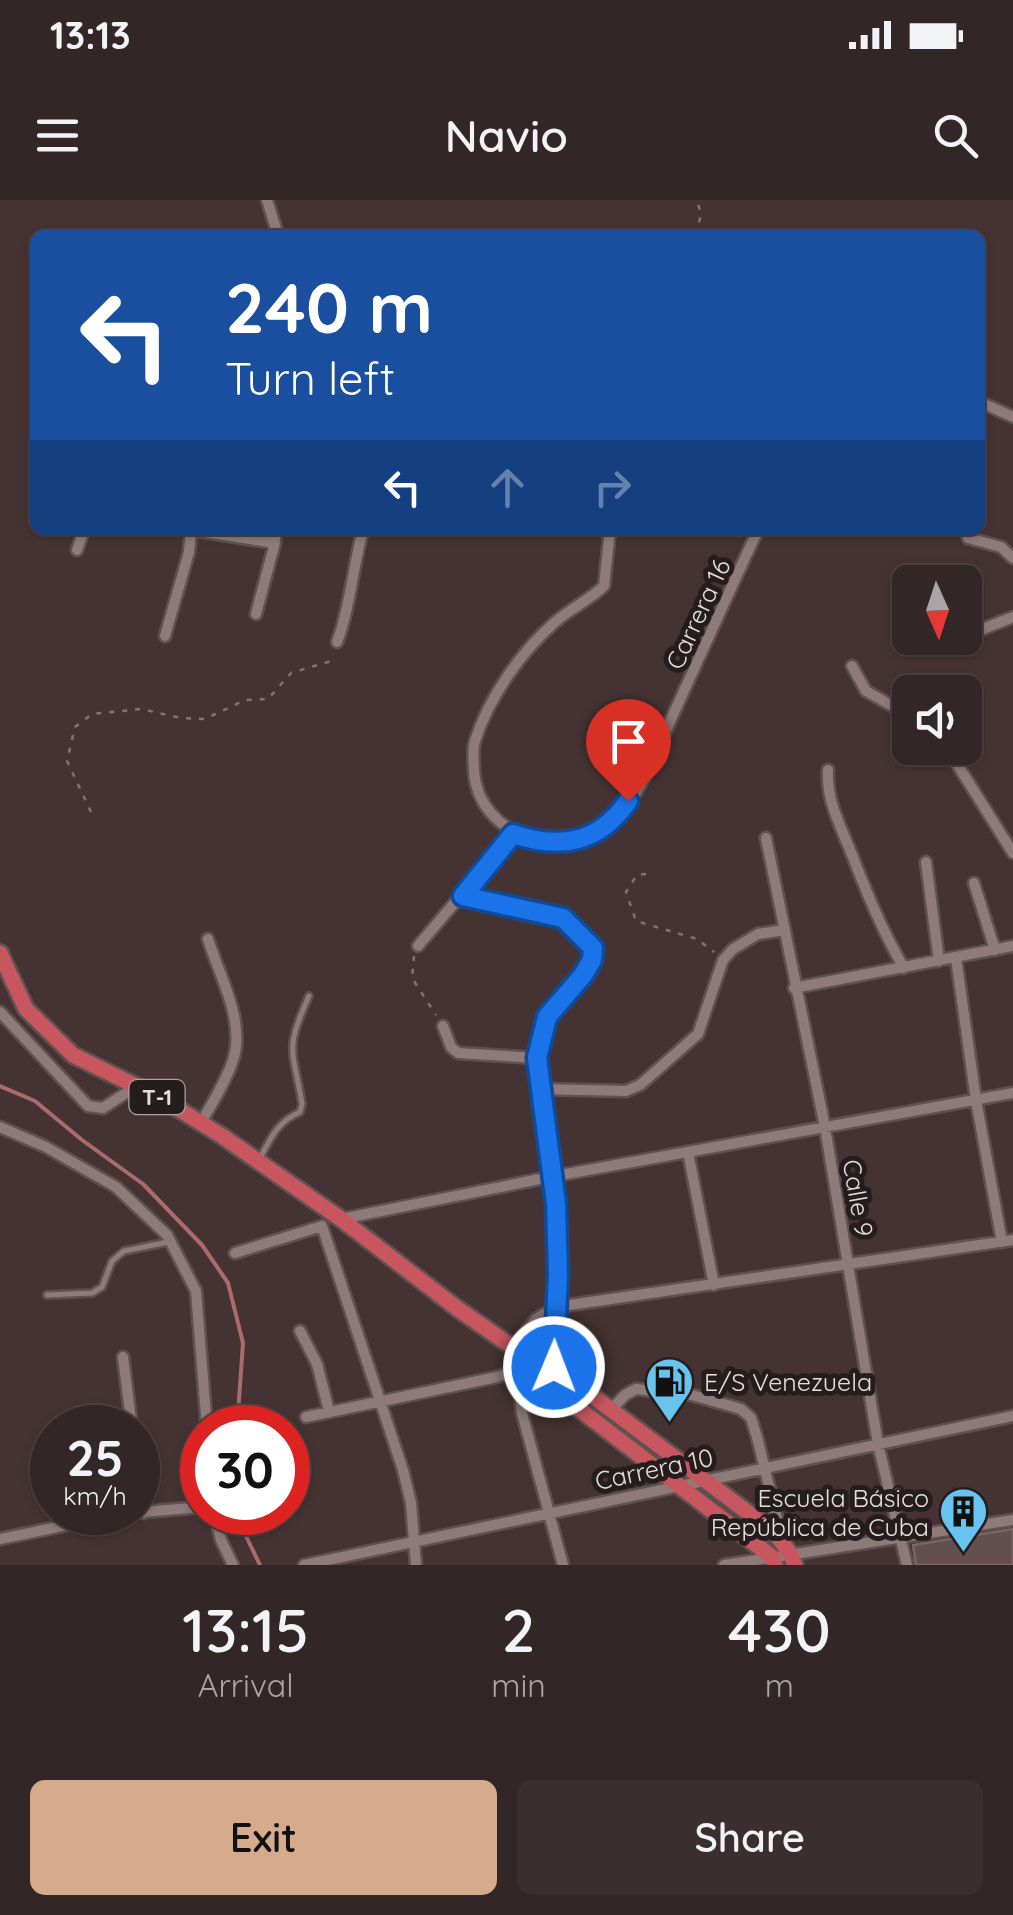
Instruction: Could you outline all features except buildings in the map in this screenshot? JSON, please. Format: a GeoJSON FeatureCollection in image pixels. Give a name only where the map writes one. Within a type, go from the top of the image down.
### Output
{"type":"FeatureCollection","features":[{"type":"Feature","properties":{"kind":"highway","name":"T-1"},"geometry":{"type":"LineString","coordinates":[[0,953],[26,1009],[72,1055],[164,1100],[258,1161],[332,1219],[537,1364],[554,1367],[703,1480],[789,1553]]}},
{"type":"Feature","properties":{"kind":"highway","name":"T-1"},"geometry":{"type":"LineString","coordinates":[[537,1364],[544,1382],[773,1561]]}},
{"type":"Feature","properties":{"kind":"street"},"geometry":{"type":"LineString","coordinates":[[266,200],[276,230]]}},
{"type":"Feature","properties":{"kind":"street"},"geometry":{"type":"LineString","coordinates":[[985,404],[1013,417]]}},
{"type":"Feature","properties":{"kind":"street"},"geometry":{"type":"LineString","coordinates":[[77,550],[82,535]]}},
{"type":"Feature","properties":{"kind":"street"},"geometry":{"type":"LineString","coordinates":[[165,636],[190,535]]}},
{"type":"Feature","properties":{"kind":"street"},"geometry":{"type":"LineString","coordinates":[[223,535],[275,543]]}},
{"type":"Feature","properties":{"kind":"street"},"geometry":{"type":"LineString","coordinates":[[256,614],[276,535]]}},
{"type":"Feature","properties":{"kind":"street"},"geometry":{"type":"LineString","coordinates":[[337,642],[362,535]]}},
{"type":"Feature","properties":{"kind":"street"},"geometry":{"type":"LineString","coordinates":[[418,946],[513,834],[484,805],[474,779],[473,745],[488,709],[529,648],[558,619],[604,586],[609,535]]}},
{"type":"Feature","properties":{"kind":"street","name":"Carrera 16"},"geometry":{"type":"LineString","coordinates":[[513,834],[552,844],[592,835],[614,822],[643,780],[756,535]]}},
{"type":"Feature","properties":{"kind":"street"},"geometry":{"type":"LineString","coordinates":[[968,538],[1001,547],[1013,558]]}},
{"type":"Feature","properties":{"kind":"street"},"geometry":{"type":"LineString","coordinates":[[982,630],[1013,618]]}},
{"type":"Feature","properties":{"kind":"street"},"geometry":{"type":"LineString","coordinates":[[852,666],[866,691],[892,706]]}},
{"type":"Feature","properties":{"kind":"street"},"geometry":{"type":"LineString","coordinates":[[958,765],[1013,853]]}},
{"type":"Feature","properties":{"kind":"street"},"geometry":{"type":"LineString","coordinates":[[828,770],[832,806],[864,892],[904,968]]}},
{"type":"Feature","properties":{"kind":"street","name":"Calle 9"},"geometry":{"type":"LineString","coordinates":[[766,838],[825,1127],[878,1444],[907,1565]]}},
{"type":"Feature","properties":{"kind":"street"},"geometry":{"type":"LineString","coordinates":[[926,862],[939,961]]}},
{"type":"Feature","properties":{"kind":"street"},"geometry":{"type":"LineString","coordinates":[[974,883],[995,950]]}},
{"type":"Feature","properties":{"kind":"street"},"geometry":{"type":"LineString","coordinates":[[463,896],[563,918],[593,948],[592,960],[583,975],[547,1017],[537,1058],[555,1176],[558,1274],[554,1367]]}},
{"type":"Feature","properties":{"kind":"street"},"geometry":{"type":"LineString","coordinates":[[539,1088],[626,1090],[650,1078],[698,1034],[723,960],[733,949],[758,934],[785,930]]}},
{"type":"Feature","properties":{"kind":"street"},"geometry":{"type":"LineString","coordinates":[[201,1123],[233,1060],[236,1041],[232,1011],[208,939]]}},
{"type":"Feature","properties":{"kind":"street"},"geometry":{"type":"LineString","coordinates":[[794,988],[1013,946]]}},
{"type":"Feature","properties":{"kind":"street"},"geometry":{"type":"LineString","coordinates":[[514,1347],[536,1319],[556,1307],[1008,1241],[976,1100],[956,958]]}},
{"type":"Feature","properties":{"kind":"street"},"geometry":{"type":"LineString","coordinates":[[0,1012],[88,1106],[103,1108],[135,1087]]}},
{"type":"Feature","properties":{"kind":"street"},"geometry":{"type":"LineString","coordinates":[[443,1026],[451,1047],[458,1053],[537,1058]]}},
{"type":"Feature","properties":{"kind":"street"},"geometry":{"type":"LineString","coordinates":[[235,1253],[332,1219],[1013,1093]]}},
{"type":"Feature","properties":{"kind":"street"},"geometry":{"type":"LineString","coordinates":[[0,1127],[46,1146],[116,1187],[170,1241],[196,1291],[205,1405]]}},
{"type":"Feature","properties":{"kind":"street"},"geometry":{"type":"LineString","coordinates":[[688,1152],[714,1285]]}},
{"type":"Feature","properties":{"kind":"street"},"geometry":{"type":"LineString","coordinates":[[332,1219],[379,1400],[403,1470],[416,1565]]}},
{"type":"Feature","properties":{"kind":"street"},"geometry":{"type":"LineString","coordinates":[[300,1332],[318,1364],[329,1411]]}},
{"type":"Feature","properties":{"kind":"street"},"geometry":{"type":"LineString","coordinates":[[123,1357],[129,1405]]}},
{"type":"Feature","properties":{"kind":"street"},"geometry":{"type":"LineString","coordinates":[[310,1417],[497,1378],[537,1364]]}},
{"type":"Feature","properties":{"kind":"street"},"geometry":{"type":"LineString","coordinates":[[518,1370],[522,1412],[563,1565]]}},
{"type":"Feature","properties":{"kind":"street"},"geometry":{"type":"LineString","coordinates":[[611,1410],[636,1389],[724,1402],[742,1409],[751,1418],[789,1553]]}},
{"type":"Feature","properties":{"kind":"street","name":"Carrera 10"},"geometry":{"type":"LineString","coordinates":[[304,1565],[1013,1416]]}},
{"type":"Feature","properties":{"kind":"street"},"geometry":{"type":"LineString","coordinates":[[724,1565],[773,1561],[789,1553],[1013,1520]]}},
{"type":"Feature","properties":{"kind":"street"},"geometry":{"type":"LineString","coordinates":[[0,1539],[30,1533]]}},
{"type":"Feature","properties":{"kind":"street"},"geometry":{"type":"LineString","coordinates":[[220,1535],[233,1565]]}},
{"type":"Feature","properties":{"kind":"lane"},"geometry":{"type":"LineString","coordinates":[[258,1161],[276,1128],[284,1119],[300,1112],[302,1104],[290,1053],[309,996]]}},
{"type":"Feature","properties":{"kind":"lane"},"geometry":{"type":"LineString","coordinates":[[47,1295],[92,1293],[102,1287],[112,1261],[124,1250],[170,1241]]}},
{"type":"Feature","properties":{"kind":"path"},"geometry":{"type":"LineString","coordinates":[[697,200],[701,214],[697,230]]}},
{"type":"Feature","properties":{"kind":"path"},"geometry":{"type":"LineString","coordinates":[[91,812],[67,761],[75,726],[92,714],[142,709],[205,719],[245,700],[268,699],[291,673],[331,661],[337,642]]}},
{"type":"Feature","properties":{"kind":"path"},"geometry":{"type":"LineString","coordinates":[[646,874],[637,875],[626,892],[636,921],[697,938],[723,960]]}},
{"type":"Feature","properties":{"kind":"path"},"geometry":{"type":"LineString","coordinates":[[418,946],[411,962],[412,978],[443,1026]]}},
{"type":"Feature","properties":{"kind":"waterway"},"geometry":{"type":"LineString","coordinates":[[0,1086],[35,1101],[143,1184],[202,1245],[228,1283],[243,1343],[239,1405]]}},
{"type":"Feature","properties":{"kind":"waterway"},"geometry":{"type":"LineString","coordinates":[[245,1535],[260,1565]]}},
{"type":"Feature","properties":{"kind":"place","name":"E/S Venezuela"},"geometry":{"type":"Point","coordinates":[669,1424]}},
{"type":"Feature","properties":{"kind":"place","name":"Escuela Básico República de Cuba"},"geometry":{"type":"Point","coordinates":[964,1554]}},
{"type":"Feature","properties":{"kind":"route"},"geometry":{"type":"LineString","coordinates":[[554,1367],[558,1274],[555,1176],[545,1131],[537,1058],[547,1017],[583,975],[592,960],[593,948],[563,918],[463,896],[513,834],[552,844],[592,835],[614,822],[628,801]]}}]}
